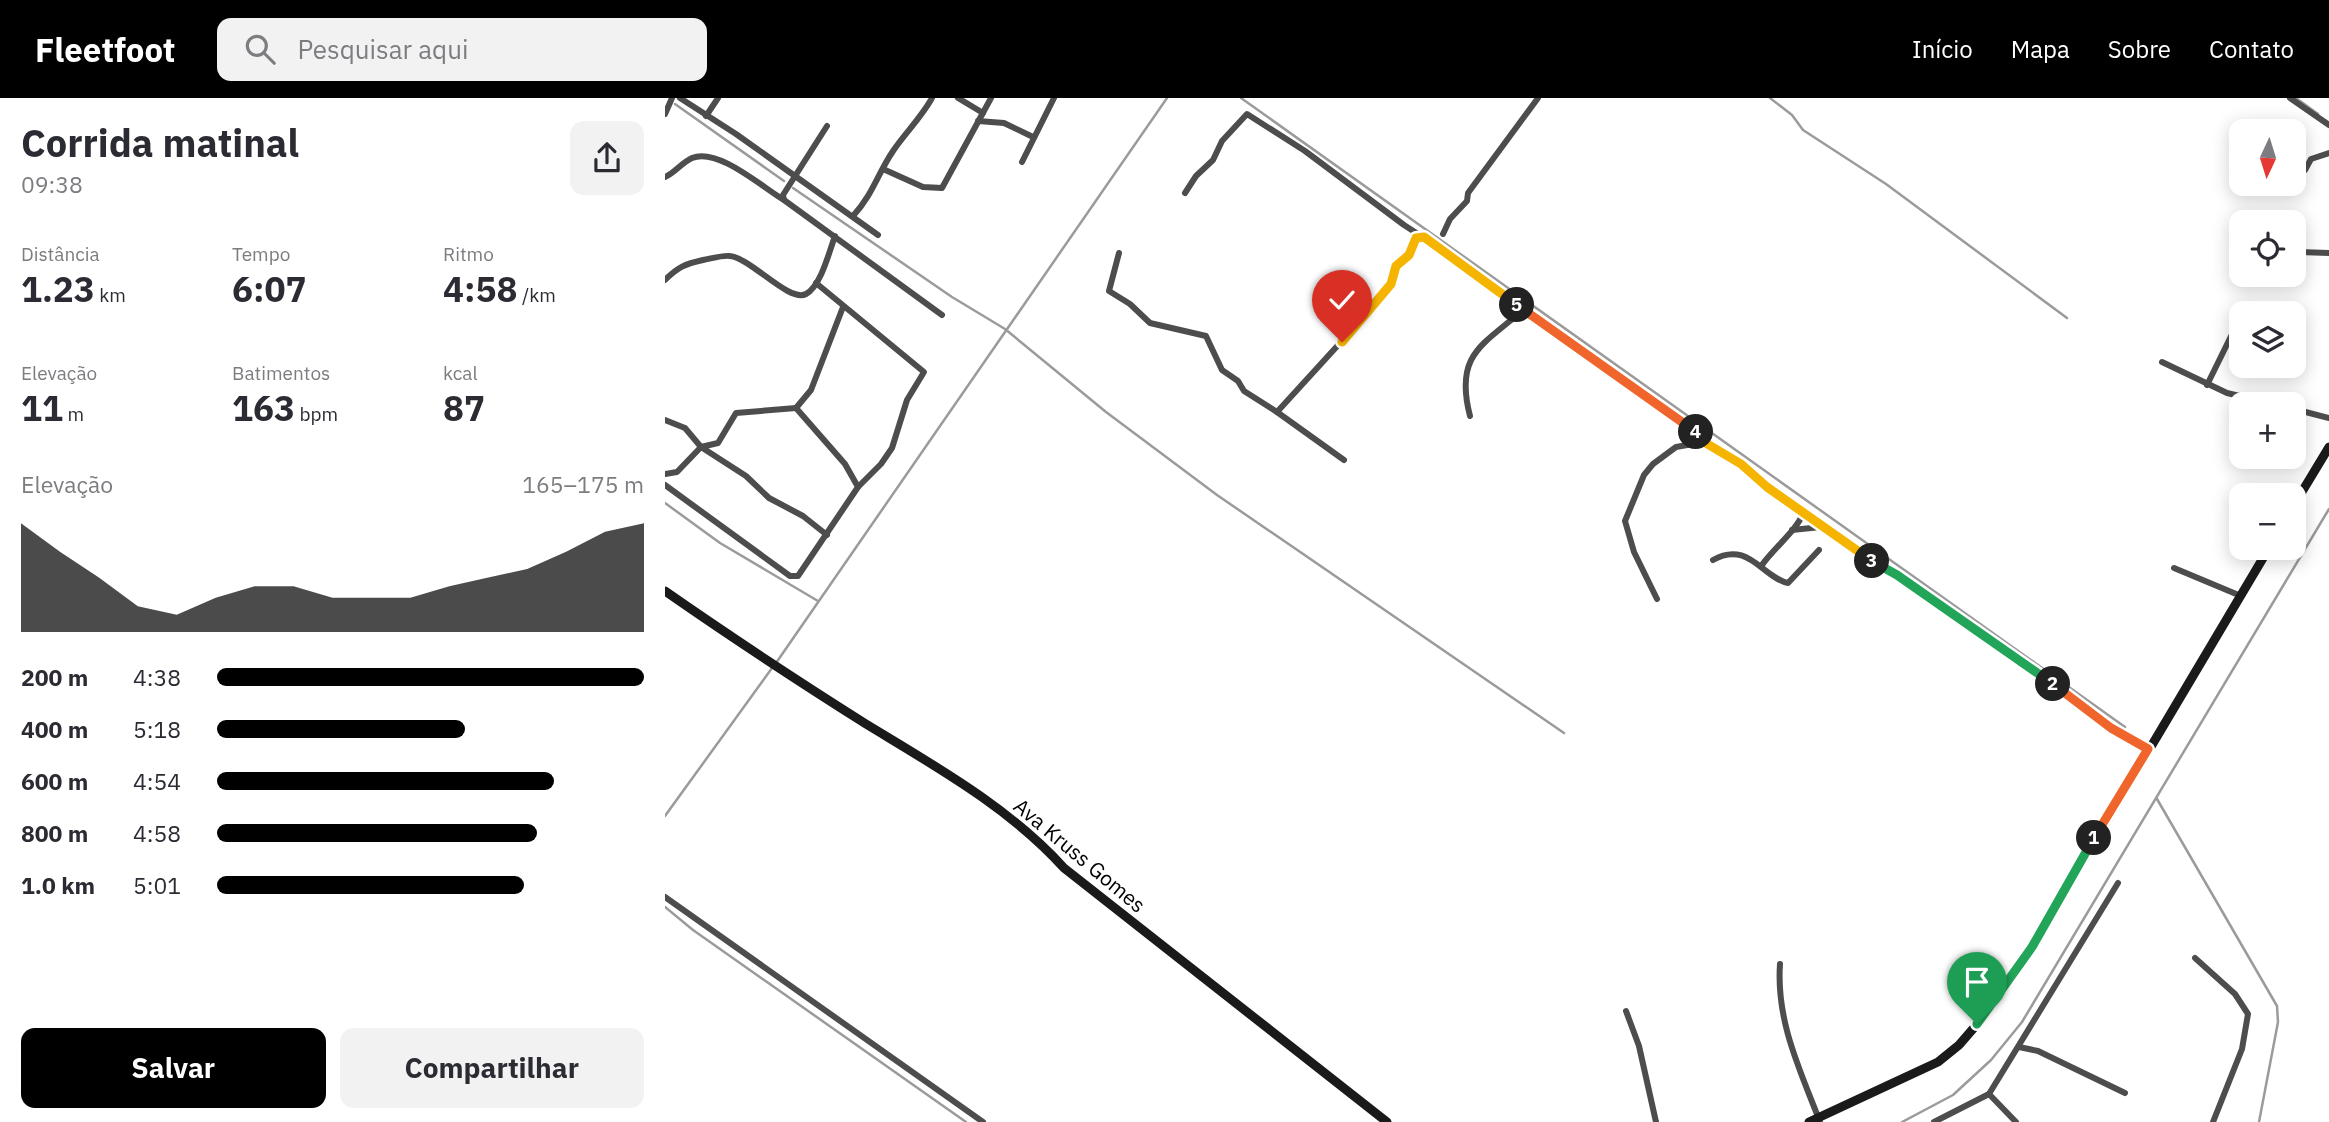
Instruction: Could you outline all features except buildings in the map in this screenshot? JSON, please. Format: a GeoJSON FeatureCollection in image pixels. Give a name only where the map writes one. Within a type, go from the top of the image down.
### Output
{"type":"FeatureCollection","features":[{"type":"Feature","properties":{"kind":"street"},"geometry":{"type":"LineString","coordinates":[[665,114],[672,98]]}},
{"type":"Feature","properties":{"kind":"street"},"geometry":{"type":"LineString","coordinates":[[680,98],[737,134],[878,235]]}},
{"type":"Feature","properties":{"kind":"street"},"geometry":{"type":"LineString","coordinates":[[706,116],[718,98]]}},
{"type":"Feature","properties":{"kind":"street"},"geometry":{"type":"LineString","coordinates":[[853,216],[871,195],[883,169],[932,98]]}},
{"type":"Feature","properties":{"kind":"street"},"geometry":{"type":"LineString","coordinates":[[958,98],[983,113]]}},
{"type":"Feature","properties":{"kind":"street"},"geometry":{"type":"LineString","coordinates":[[883,169],[923,187],[942,188],[991,98]]}},
{"type":"Feature","properties":{"kind":"street"},"geometry":{"type":"LineString","coordinates":[[1022,162],[1054,98]]}},
{"type":"Feature","properties":{"kind":"street"},"geometry":{"type":"LineString","coordinates":[[1443,234],[1450,219],[1467,201],[1468,193],[1538,98]]}},
{"type":"Feature","properties":{"kind":"street"},"geometry":{"type":"LineString","coordinates":[[2290,98],[2329,125]]}},
{"type":"Feature","properties":{"kind":"street"},"geometry":{"type":"LineString","coordinates":[[1185,193],[1196,176],[1213,160],[1219,145],[1247,114],[1292,142],[1523,310],[1685,422],[1704,442],[1741,464],[1821,527],[1897,575],[2066,692],[2111,728],[2148,749]]}},
{"type":"Feature","properties":{"kind":"street"},"geometry":{"type":"LineString","coordinates":[[978,121],[1004,123],[1033,137]]}},
{"type":"Feature","properties":{"kind":"street"},"geometry":{"type":"LineString","coordinates":[[784,200],[783,195],[793,175],[827,126]]}},
{"type":"Feature","properties":{"kind":"street"},"geometry":{"type":"LineString","coordinates":[[2307,166],[2311,159],[2329,153]]}},
{"type":"Feature","properties":{"kind":"street"},"geometry":{"type":"LineString","coordinates":[[665,177],[691,158],[711,158],[748,174],[765,189],[835,236],[942,315]]}},
{"type":"Feature","properties":{"kind":"street"},"geometry":{"type":"LineString","coordinates":[[665,280],[679,266],[730,256],[764,272],[771,281],[791,292],[807,293],[815,283],[835,236]]}},
{"type":"Feature","properties":{"kind":"street"},"geometry":{"type":"LineString","coordinates":[[1277,412],[1382,297],[1394,279],[1398,262],[1409,255],[1416,238],[1424,237]]}},
{"type":"Feature","properties":{"kind":"street"},"geometry":{"type":"LineString","coordinates":[[2306,252],[2329,253]]}},
{"type":"Feature","properties":{"kind":"street"},"geometry":{"type":"LineString","coordinates":[[1119,253],[1109,291],[1150,323],[1206,336],[1222,370],[1238,381],[1244,391],[1344,460]]}},
{"type":"Feature","properties":{"kind":"street"},"geometry":{"type":"LineString","coordinates":[[665,485],[794,577],[827,536],[858,487],[892,448],[907,400],[924,373],[815,283]]}},
{"type":"Feature","properties":{"kind":"street"},"geometry":{"type":"LineString","coordinates":[[665,474],[677,472],[701,447],[718,443],[736,413],[796,408],[811,390],[843,307]]}},
{"type":"Feature","properties":{"kind":"street"},"geometry":{"type":"LineString","coordinates":[[1471,416],[1464,384],[1467,369],[1481,342],[1492,337],[1523,310]]}},
{"type":"Feature","properties":{"kind":"street"},"geometry":{"type":"LineString","coordinates":[[2207,385],[2229,340]]}},
{"type":"Feature","properties":{"kind":"street"},"geometry":{"type":"LineString","coordinates":[[2162,362],[2207,385],[2231,392]]}},
{"type":"Feature","properties":{"kind":"street"},"geometry":{"type":"LineString","coordinates":[[796,408],[845,464],[858,487]]}},
{"type":"Feature","properties":{"kind":"street"},"geometry":{"type":"LineString","coordinates":[[2306,413],[2329,418]]}},
{"type":"Feature","properties":{"kind":"street"},"geometry":{"type":"LineString","coordinates":[[665,420],[685,428],[701,447],[746,476],[769,498],[803,516],[827,536]]}},
{"type":"Feature","properties":{"kind":"street"},"geometry":{"type":"LineString","coordinates":[[1657,599],[1634,552],[1625,521],[1644,475],[1653,464],[1676,447],[1704,442]]}},
{"type":"Feature","properties":{"kind":"street"},"geometry":{"type":"LineString","coordinates":[[2306,485],[2329,447]]}},
{"type":"Feature","properties":{"kind":"street"},"geometry":{"type":"LineString","coordinates":[[1762,565],[1799,524],[1803,513]]}},
{"type":"Feature","properties":{"kind":"street"},"geometry":{"type":"LineString","coordinates":[[1790,531],[1821,527]]}},
{"type":"Feature","properties":{"kind":"street"},"geometry":{"type":"LineString","coordinates":[[1713,560],[1734,554],[1762,565],[1788,583],[1819,550]]}},
{"type":"Feature","properties":{"kind":"street"},"geometry":{"type":"LineString","coordinates":[[1780,964],[1781,1003],[1792,1052],[1816,1121],[1915,1074],[1959,1045],[2032,947],[2262,560]]}},
{"type":"Feature","properties":{"kind":"street"},"geometry":{"type":"LineString","coordinates":[[2174,568],[2241,596]]}},
{"type":"Feature","properties":{"kind":"street","name":"Ava Kruss Gomes"},"geometry":{"type":"LineString","coordinates":[[665,591],[760,657],[930,763],[1036,836],[1064,868],[1387,1122]]}},
{"type":"Feature","properties":{"kind":"street"},"geometry":{"type":"LineString","coordinates":[[1934,1122],[1989,1094],[2118,883]]}},
{"type":"Feature","properties":{"kind":"street"},"geometry":{"type":"LineString","coordinates":[[665,897],[983,1122]]}},
{"type":"Feature","properties":{"kind":"street"},"geometry":{"type":"LineString","coordinates":[[2195,958],[2235,994],[2248,1014],[2242,1049],[2213,1122]]}},
{"type":"Feature","properties":{"kind":"street"},"geometry":{"type":"LineString","coordinates":[[1626,1011],[1639,1046],[1656,1122]]}},
{"type":"Feature","properties":{"kind":"street"},"geometry":{"type":"LineString","coordinates":[[2019,1047],[2038,1051],[2125,1093]]}},
{"type":"Feature","properties":{"kind":"street"},"geometry":{"type":"LineString","coordinates":[[1989,1094],[2016,1122]]}},
{"type":"Feature","properties":{"kind":"waterway"},"geometry":{"type":"LineString","coordinates":[[776,663],[1167,98]]}},
{"type":"Feature","properties":{"kind":"waterway"},"geometry":{"type":"LineString","coordinates":[[1241,98],[2125,727]]}},
{"type":"Feature","properties":{"kind":"waterway"},"geometry":{"type":"LineString","coordinates":[[1770,98],[1792,115],[1803,130],[1886,184],[2067,318]]}},
{"type":"Feature","properties":{"kind":"waterway"},"geometry":{"type":"LineString","coordinates":[[2296,98],[2318,114]]}},
{"type":"Feature","properties":{"kind":"waterway"},"geometry":{"type":"LineString","coordinates":[[675,104],[784,181]]}},
{"type":"Feature","properties":{"kind":"waterway"},"geometry":{"type":"LineString","coordinates":[[793,188],[952,297],[1005,329],[1106,412],[1217,495],[1564,733]]}},
{"type":"Feature","properties":{"kind":"waterway"},"geometry":{"type":"LineString","coordinates":[[665,503],[720,543],[818,601]]}},
{"type":"Feature","properties":{"kind":"waterway"},"geometry":{"type":"LineString","coordinates":[[1902,1122],[1953,1095],[1991,1060],[2022,1022],[2329,509]]}},
{"type":"Feature","properties":{"kind":"waterway"},"geometry":{"type":"LineString","coordinates":[[665,816],[772,668]]}},
{"type":"Feature","properties":{"kind":"waterway"},"geometry":{"type":"LineString","coordinates":[[2157,799],[2277,1006],[2278,1022],[2259,1122]]}},
{"type":"Feature","properties":{"kind":"waterway"},"geometry":{"type":"LineString","coordinates":[[665,907],[693,930],[966,1122]]}},
{"type":"Feature","properties":{"kind":"route"},"geometry":{"type":"LineString","coordinates":[[1342,342],[1382,297],[1394,279],[1398,262],[1409,255],[1416,238],[1424,237],[1528,314],[1685,422],[1704,442],[1741,464],[1821,527],[1877,565],[1897,575],[1949,614],[2066,692],[2111,728],[2148,749],[2032,947],[1977,1024]]}}]}
